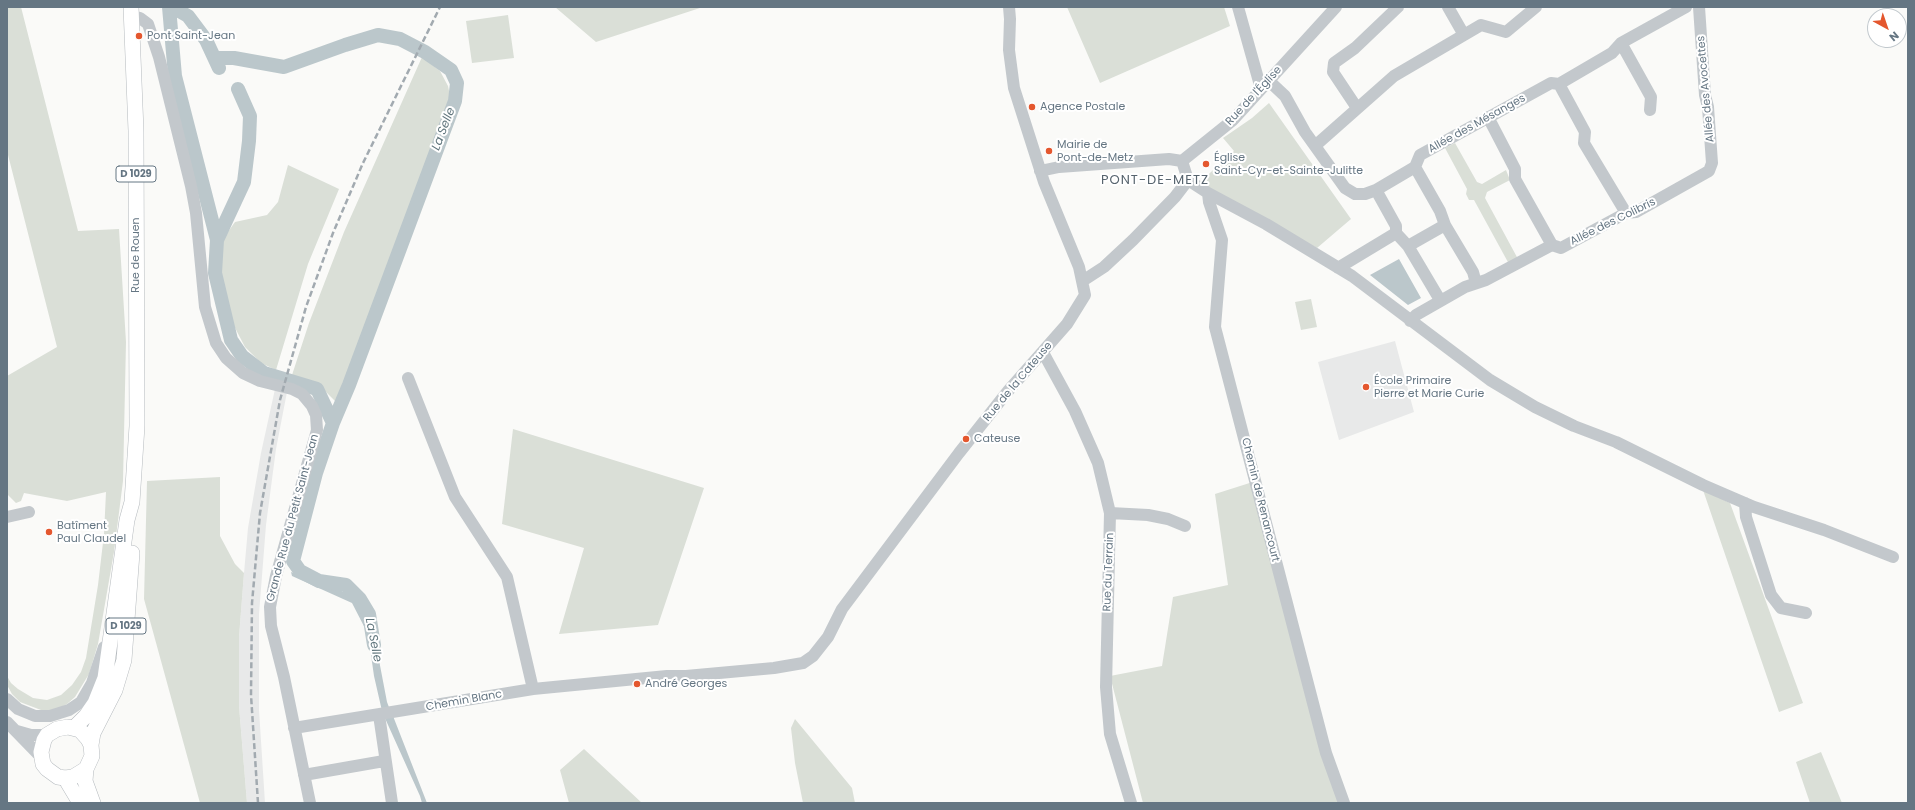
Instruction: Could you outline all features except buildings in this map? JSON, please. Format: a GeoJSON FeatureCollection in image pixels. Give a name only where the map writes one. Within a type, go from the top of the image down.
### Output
{"type":"FeatureCollection","features":[{"type":"Feature","properties":{"kind":"main road","name":"Rue de Rouen"},"geometry":{"type":"LineString","coordinates":[[74,728],[86,716],[95,703],[105,678],[127,520],[132,502],[137,411],[136,109],[132,12]]}},
{"type":"Feature","properties":{"kind":"main road","name":"Rue de Rouen"},"geometry":{"type":"LineString","coordinates":[[91,745],[93,733],[115,690],[124,660],[135,512],[132,502]]}},
{"type":"Feature","properties":{"kind":"main road"},"geometry":{"type":"LineString","coordinates":[[86,769],[73,777],[65,778],[58,776],[47,769],[41,757],[42,746],[47,735],[57,728],[68,726],[85,734],[91,745],[92,756],[86,769],[85,781],[93,803]]}},
{"type":"Feature","properties":{"kind":"main road"},"geometry":{"type":"LineString","coordinates":[[65,778],[80,803]]}},
{"type":"Feature","properties":{"kind":"street"},"geometry":{"type":"LineString","coordinates":[[1009,7],[1009,50],[1014,88],[1040,171],[1084,280],[1104,267],[1121,251],[1175,197],[1188,180]]}},
{"type":"Feature","properties":{"kind":"street"},"geometry":{"type":"LineString","coordinates":[[1238,7],[1265,85]]}},
{"type":"Feature","properties":{"kind":"street","name":"Rue de l'Église"},"geometry":{"type":"LineString","coordinates":[[1182,161],[1233,120],[1336,7]]}},
{"type":"Feature","properties":{"kind":"street"},"geometry":{"type":"LineString","coordinates":[[1357,108],[1333,72],[1334,63],[1355,48],[1398,7]]}},
{"type":"Feature","properties":{"kind":"street"},"geometry":{"type":"LineString","coordinates":[[1448,7],[1464,35]]}},
{"type":"Feature","properties":{"kind":"street"},"geometry":{"type":"LineString","coordinates":[[1316,145],[1394,76],[1481,25],[1506,32],[1536,7]]}},
{"type":"Feature","properties":{"kind":"street","name":"Allée des Mésanges"},"geometry":{"type":"LineString","coordinates":[[1265,85],[1285,96],[1305,132],[1316,145],[1345,188],[1355,194],[1365,194],[1376,190],[1415,167],[1420,155],[1488,116],[1551,83],[1559,84],[1612,54],[1621,43],[1686,7]]}},
{"type":"Feature","properties":{"kind":"street","name":"Allée des Avocettes"},"geometry":{"type":"LineString","coordinates":[[1699,7],[1705,95],[1708,106],[1712,163],[1709,170]]}},
{"type":"Feature","properties":{"kind":"street","name":"Grande Rue du Petit Saint-Jean"},"geometry":{"type":"LineString","coordinates":[[132,12],[148,24],[159,57],[194,200],[206,307],[216,343],[226,358],[243,373],[260,380],[292,389],[302,394],[312,406],[316,415],[316,436],[270,600],[271,626],[310,803]]}},
{"type":"Feature","properties":{"kind":"street"},"geometry":{"type":"LineString","coordinates":[[1621,43],[1652,96],[1650,110]]}},
{"type":"Feature","properties":{"kind":"street"},"geometry":{"type":"LineString","coordinates":[[1559,84],[1585,132],[1584,143],[1626,212]]}},
{"type":"Feature","properties":{"kind":"street"},"geometry":{"type":"LineString","coordinates":[[1488,116],[1516,169],[1515,179],[1552,245]]}},
{"type":"Feature","properties":{"kind":"street"},"geometry":{"type":"LineString","coordinates":[[1040,171],[1073,166],[1169,159],[1182,161],[1188,180],[1208,193],[1266,224],[1352,276],[1490,380],[1535,408],[1574,426],[1616,442],[1703,485],[1745,503],[1824,530],[1893,557]]}},
{"type":"Feature","properties":{"kind":"street"},"geometry":{"type":"LineString","coordinates":[[1415,167],[1440,211],[1445,225],[1473,272],[1476,283]]}},
{"type":"Feature","properties":{"kind":"street","name":"Allée des Colibris"},"geometry":{"type":"LineString","coordinates":[[1410,321],[1416,315],[1440,300],[1476,283],[1486,280],[1552,245],[1561,248],[1626,212],[1636,212],[1709,170]]}},
{"type":"Feature","properties":{"kind":"street"},"geometry":{"type":"LineString","coordinates":[[1376,190],[1396,226],[1396,234],[1408,246],[1440,300]]}},
{"type":"Feature","properties":{"kind":"street","name":"Chemin de Renancourt"},"geometry":{"type":"LineString","coordinates":[[1208,193],[1209,202],[1222,240],[1216,328],[1326,753],[1344,803]]}},
{"type":"Feature","properties":{"kind":"street"},"geometry":{"type":"LineString","coordinates":[[1408,246],[1445,225]]}},
{"type":"Feature","properties":{"kind":"street"},"geometry":{"type":"LineString","coordinates":[[1338,268],[1396,234]]}},
{"type":"Feature","properties":{"kind":"street","name":"Rue de la Cateuse"},"geometry":{"type":"LineString","coordinates":[[813,656],[828,637],[842,609],[958,453],[1008,391],[1067,324],[1086,295],[1084,280]]}},
{"type":"Feature","properties":{"kind":"street","name":"Rue du Terrain"},"geometry":{"type":"LineString","coordinates":[[1042,354],[1045,356],[1076,411],[1093,450],[1098,463],[1110,513],[1106,687],[1110,734],[1131,803]]}},
{"type":"Feature","properties":{"kind":"street"},"geometry":{"type":"LineString","coordinates":[[408,378],[455,497],[507,578],[533,689]]}},
{"type":"Feature","properties":{"kind":"street"},"geometry":{"type":"LineString","coordinates":[[1745,503],[1746,517],[1771,595],[1781,608],[1806,613]]}},
{"type":"Feature","properties":{"kind":"street"},"geometry":{"type":"LineString","coordinates":[[7,517],[28,512]]}},
{"type":"Feature","properties":{"kind":"street"},"geometry":{"type":"LineString","coordinates":[[1110,513],[1168,519],[1185,526]]}},
{"type":"Feature","properties":{"kind":"street"},"geometry":{"type":"LineString","coordinates":[[7,699],[18,709],[35,716],[50,716],[58,714],[69,710],[81,702],[92,683],[98,667],[116,601]]}},
{"type":"Feature","properties":{"kind":"street","name":"Chemin Blanc"},"geometry":{"type":"LineString","coordinates":[[294,728],[533,689],[667,676],[686,676],[774,668],[803,663],[813,656]]}},
{"type":"Feature","properties":{"kind":"street"},"geometry":{"type":"LineString","coordinates":[[381,715],[384,761],[392,803]]}},
{"type":"Feature","properties":{"kind":"street"},"geometry":{"type":"LineString","coordinates":[[7,722],[41,757]]}},
{"type":"Feature","properties":{"kind":"street"},"geometry":{"type":"LineString","coordinates":[[16,731],[31,735],[47,735]]}},
{"type":"Feature","properties":{"kind":"street"},"geometry":{"type":"LineString","coordinates":[[304,774],[384,761]]}},
{"type":"Feature","properties":{"kind":"shaded area"},"geometry":{"type":"Polygon","coordinates":[[[7,7],[21,7],[78,231],[119,229],[126,342],[123,481],[114,552],[98,644],[89,674],[75,697],[67,704],[56,710],[41,710],[20,702],[12,694],[7,685],[7,676],[11,683],[18,689],[33,698],[47,700],[61,695],[72,685],[81,672],[86,658],[98,585],[104,534],[106,492],[67,501],[24,493],[21,501],[16,503],[7,494],[7,376],[57,347],[7,151],[7,7]]]}},
{"type":"Feature","properties":{"kind":"shaded area"},"geometry":{"type":"Polygon","coordinates":[[[555,7],[703,7],[596,42],[555,7]]]}},
{"type":"Feature","properties":{"kind":"shaded area"},"geometry":{"type":"Polygon","coordinates":[[[1067,7],[1224,7],[1230,26],[1100,83],[1067,7]]]}},
{"type":"Feature","properties":{"kind":"shaded area"},"geometry":{"type":"Polygon","coordinates":[[[508,15],[514,58],[472,63],[466,21],[508,15]]]}},
{"type":"Feature","properties":{"kind":"shaded area"},"geometry":{"type":"Polygon","coordinates":[[[422,57],[440,71],[448,86],[451,100],[336,402],[318,384],[292,375],[309,323],[344,232],[422,57]]]}},
{"type":"Feature","properties":{"kind":"shaded area"},"geometry":{"type":"Polygon","coordinates":[[[1269,103],[1351,219],[1317,248],[1199,183],[1234,151],[1223,138],[1252,118],[1269,103]]]}},
{"type":"Feature","properties":{"kind":"shaded area"},"geometry":{"type":"Polygon","coordinates":[[[1455,143],[1477,182],[1482,184],[1506,170],[1510,180],[1487,192],[1485,198],[1518,259],[1509,264],[1474,200],[1469,200],[1466,194],[1467,189],[1445,148],[1455,143]]]}},
{"type":"Feature","properties":{"kind":"shaded area"},"geometry":{"type":"Polygon","coordinates":[[[288,165],[339,189],[308,264],[276,370],[261,363],[245,347],[233,324],[222,278],[222,240],[235,222],[267,215],[278,202],[288,165]]]}},
{"type":"Feature","properties":{"kind":"shaded area"},"geometry":{"type":"Polygon","coordinates":[[[1311,299],[1317,327],[1301,330],[1295,302],[1311,299]]]}},
{"type":"Feature","properties":{"kind":"shaded area","name":"École Primaire Pierre et Marie Curie"},"geometry":{"type":"Polygon","coordinates":[[[1395,341],[1414,412],[1339,440],[1318,362],[1395,341]]]}},
{"type":"Feature","properties":{"kind":"shaded area"},"geometry":{"type":"Polygon","coordinates":[[[275,389],[287,392],[276,449],[266,525],[259,614],[259,710],[265,803],[247,803],[239,706],[239,637],[248,528],[261,453],[275,389]]]}},
{"type":"Feature","properties":{"kind":"shaded area"},"geometry":{"type":"Polygon","coordinates":[[[513,429],[704,488],[658,625],[559,634],[584,548],[502,524],[513,429]]]}},
{"type":"Feature","properties":{"kind":"shaded area"},"geometry":{"type":"Polygon","coordinates":[[[220,477],[220,536],[235,564],[244,573],[239,637],[239,706],[247,803],[200,803],[144,599],[147,481],[220,477]]]}},
{"type":"Feature","properties":{"kind":"shaded area"},"geometry":{"type":"Polygon","coordinates":[[[1259,480],[1335,769],[1350,803],[1143,803],[1110,676],[1162,666],[1173,597],[1228,585],[1215,494],[1259,480]]]}},
{"type":"Feature","properties":{"kind":"shaded area"},"geometry":{"type":"Polygon","coordinates":[[[1703,490],[1730,503],[1803,703],[1779,712],[1703,490]]]}},
{"type":"Feature","properties":{"kind":"shaded area"},"geometry":{"type":"Polygon","coordinates":[[[795,719],[852,788],[855,803],[803,803],[795,763],[791,728],[795,719]]]}},
{"type":"Feature","properties":{"kind":"shaded area"},"geometry":{"type":"Polygon","coordinates":[[[584,749],[642,803],[569,803],[560,770],[584,749]]]}},
{"type":"Feature","properties":{"kind":"shaded area"},"geometry":{"type":"Polygon","coordinates":[[[1821,752],[1842,803],[1810,803],[1796,762],[1821,752]]]}},
{"type":"Feature","properties":{"kind":"water"},"geometry":{"type":"Polygon","coordinates":[[[1399,259],[1421,298],[1408,305],[1370,275],[1399,259]]]}},
{"type":"Feature","properties":{"kind":"water"},"geometry":{"type":"Polygon","coordinates":[[[291,572],[351,595],[358,602],[374,634],[387,702],[390,710],[382,711],[374,676],[368,634],[352,603],[292,576],[291,572]]]}},
{"type":"Feature","properties":{"kind":"water"},"geometry":{"type":"Polygon","coordinates":[[[384,716],[393,716],[427,803],[422,803],[384,716]]]}},
{"type":"Feature","properties":{"kind":"waterway","name":"La Selle"},"geometry":{"type":"LineString","coordinates":[[169,7],[175,76],[217,240],[215,273],[231,340],[242,356],[264,373],[317,389],[333,423],[316,473],[293,561],[300,571],[319,581],[346,585],[360,599],[369,614],[374,645]]}},
{"type":"Feature","properties":{"kind":"waterway","name":"La Selle"},"geometry":{"type":"LineString","coordinates":[[172,7],[188,16],[206,40],[219,68]]}},
{"type":"Feature","properties":{"kind":"waterway","name":"La Selle"},"geometry":{"type":"LineString","coordinates":[[215,58],[234,58],[284,67],[378,35],[400,39],[425,52],[451,70],[457,83],[455,101],[349,385],[333,423]]}},
{"type":"Feature","properties":{"kind":"waterway","name":"La Selle"},"geometry":{"type":"LineString","coordinates":[[217,240],[244,182],[249,141],[250,116],[238,89]]}},
{"type":"Feature","properties":{"kind":"railway"},"geometry":{"type":"LineString","coordinates":[[258,803],[251,695],[252,603],[260,513],[280,400],[306,307],[333,233],[363,163],[440,7]]}},
{"type":"Feature","properties":{"kind":"place","name":"Pont Saint-Jean"},"geometry":{"type":"Point","coordinates":[139,36]}},
{"type":"Feature","properties":{"kind":"place","name":"Agence Postale"},"geometry":{"type":"Point","coordinates":[1032,107]}},
{"type":"Feature","properties":{"kind":"place","name":"Mairie de Pont-de-Metz"},"geometry":{"type":"Point","coordinates":[1049,151]}},
{"type":"Feature","properties":{"kind":"place","name":"Église Saint-Cyr-et-Sainte-Julitte"},"geometry":{"type":"Point","coordinates":[1206,164]}},
{"type":"Feature","properties":{"kind":"place","name":"École Primaire Pierre et Marie Curie"},"geometry":{"type":"Point","coordinates":[1366,387]}},
{"type":"Feature","properties":{"kind":"place","name":"Cateuse"},"geometry":{"type":"Point","coordinates":[966,439]}},
{"type":"Feature","properties":{"kind":"place","name":"Batîment Paul Claudel"},"geometry":{"type":"Point","coordinates":[49,532]}},
{"type":"Feature","properties":{"kind":"place","name":"André Georges"},"geometry":{"type":"Point","coordinates":[637,684]}},
{"type":"Feature","properties":{"kind":"district","name":"PONT-DE-METZ"},"geometry":{"type":"Point","coordinates":[1155,181]}}]}
